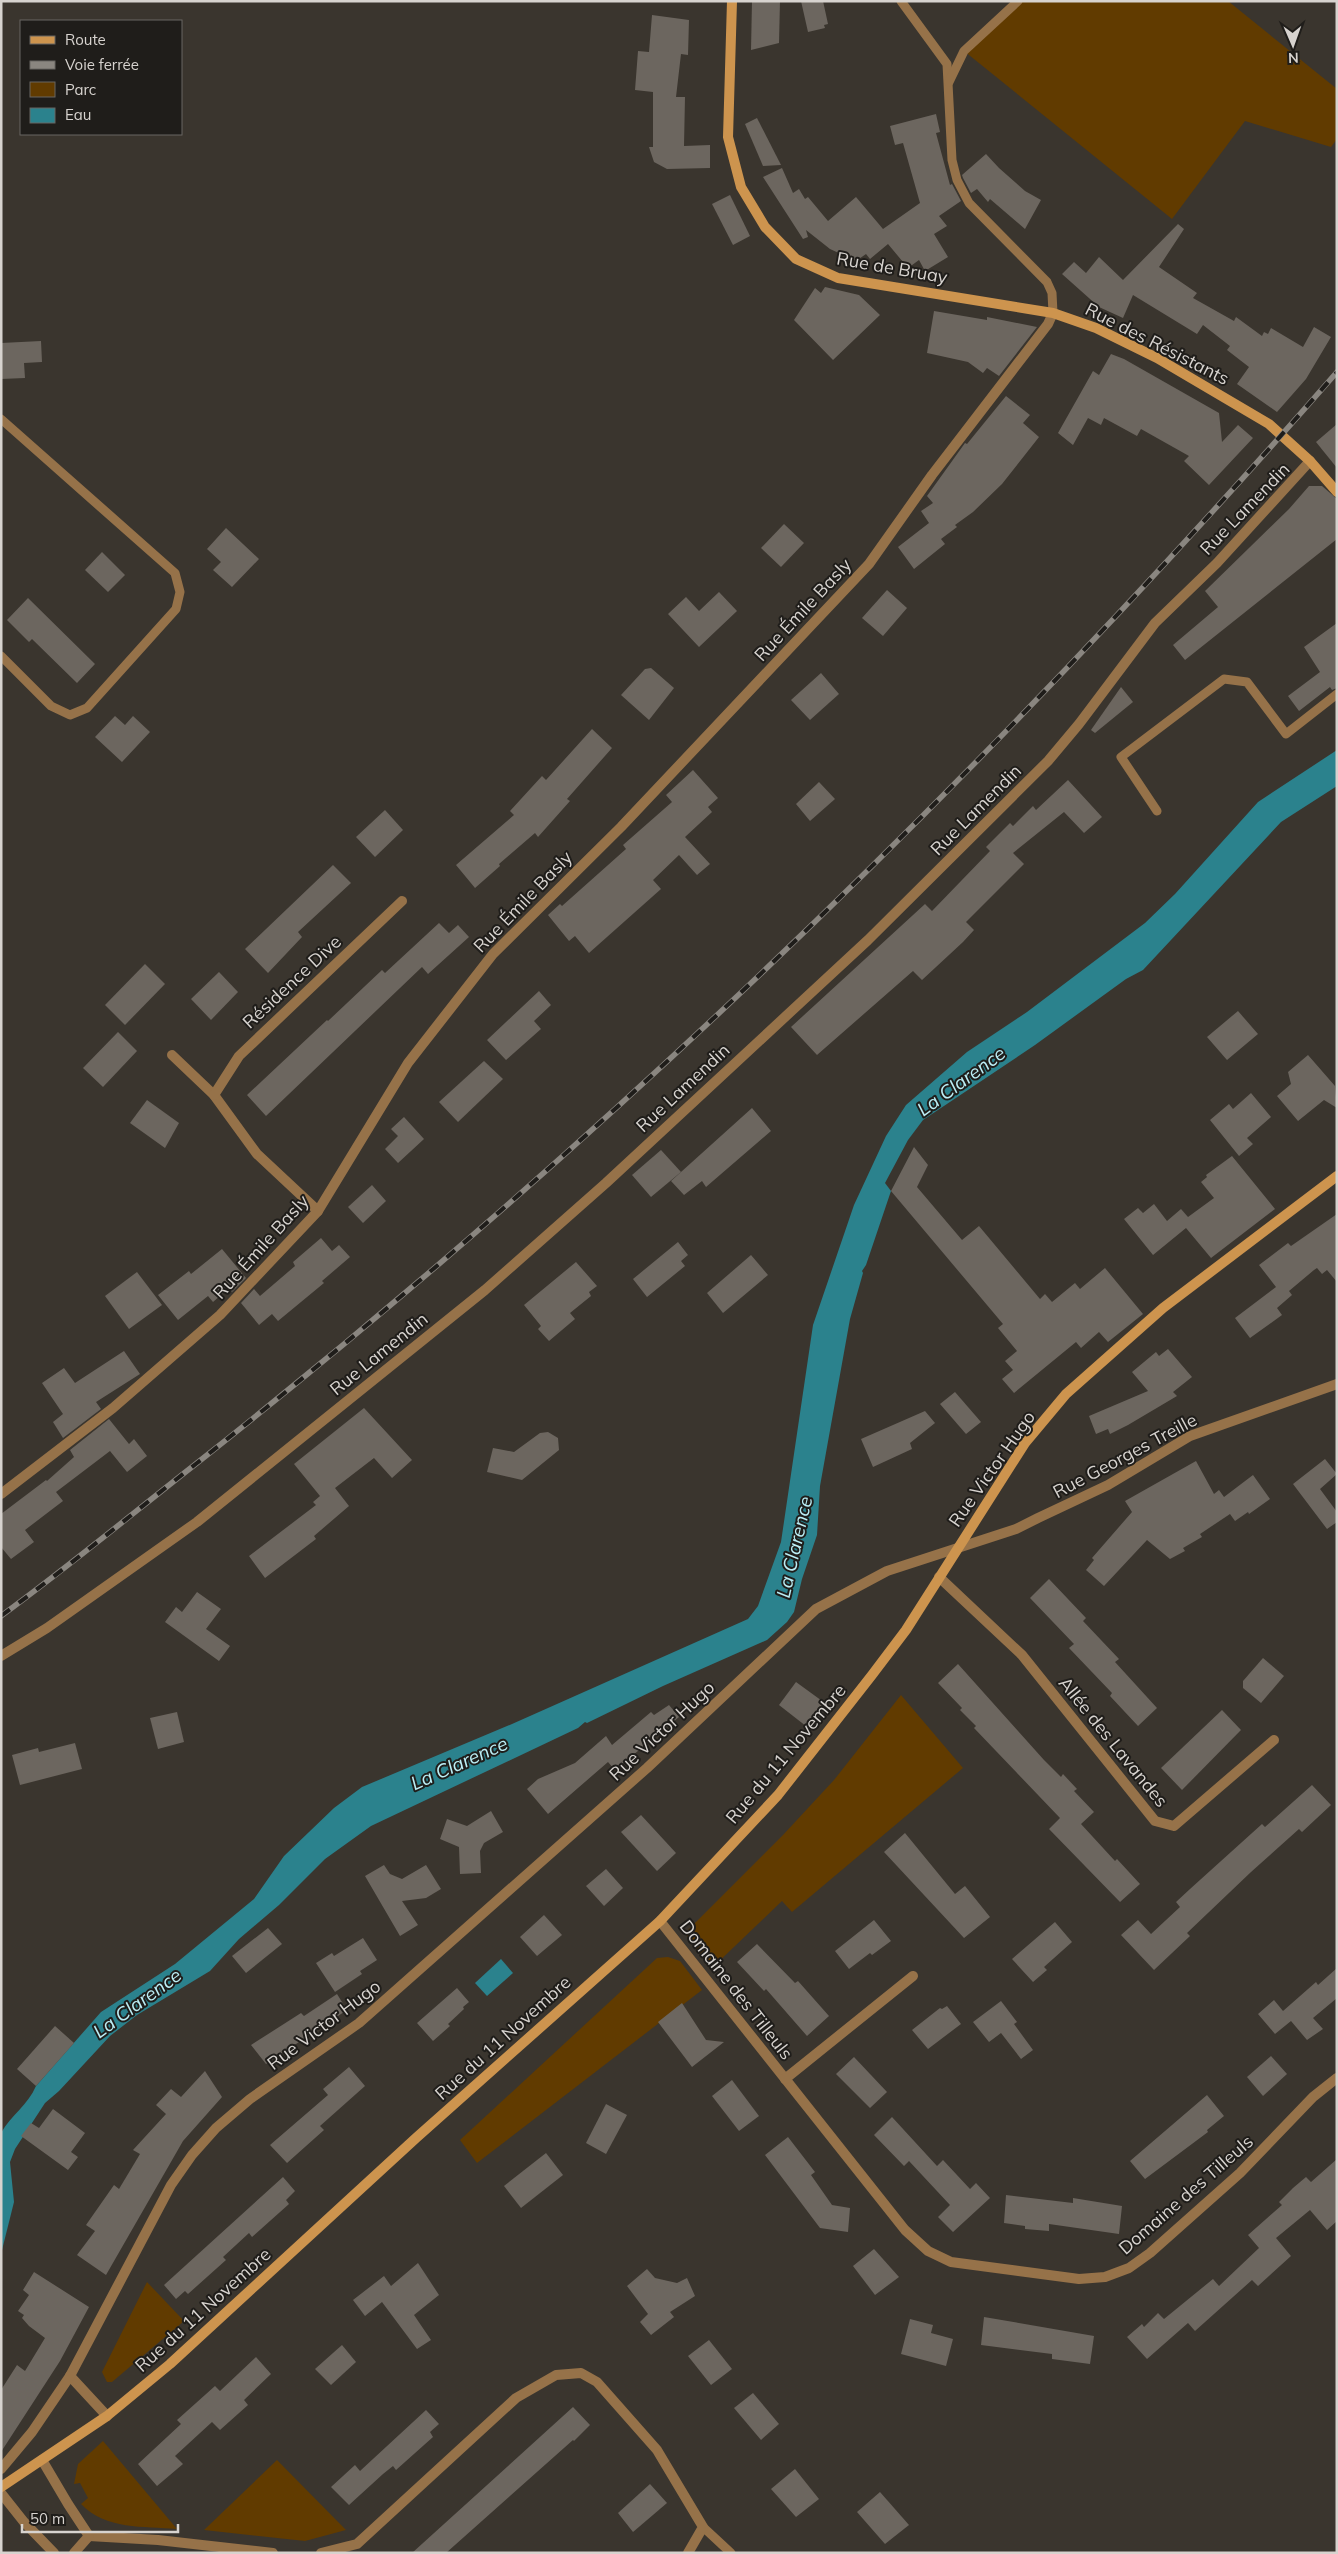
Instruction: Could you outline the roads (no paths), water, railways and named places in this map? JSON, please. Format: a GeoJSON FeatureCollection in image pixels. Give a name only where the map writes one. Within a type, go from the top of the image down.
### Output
{"type":"FeatureCollection","features":[{"type":"Feature","properties":{"kind":"main road","name":"Rue de Bruay"},"geometry":{"type":"LineString","coordinates":[[732,1],[728,137],[741,187],[765,227],[796,259],[838,278],[1052,313]]}},
{"type":"Feature","properties":{"kind":"main road","name":"Rue des Résistants"},"geometry":{"type":"LineString","coordinates":[[1052,313],[1096,328],[1189,377],[1269,424],[1310,461],[1337,492]]}},
{"type":"Feature","properties":{"kind":"main road","name":"Rue Victor Hugo"},"geometry":{"type":"LineString","coordinates":[[957,1547],[1025,1443],[1066,1394],[1163,1308],[1337,1176]]}},
{"type":"Feature","properties":{"kind":"main road","name":"Rue du 11 Novembre"},"geometry":{"type":"LineString","coordinates":[[1,2487],[107,2416],[201,2336],[416,2138],[660,1921],[778,1794],[906,1630],[957,1547]]}},
{"type":"Feature","properties":{"kind":"street","name":"Rue Émile Basly"},"geometry":{"type":"LineString","coordinates":[[1,1494],[113,1408],[220,1316],[318,1211],[408,1063],[493,954],[620,827],[869,564],[932,474],[1048,324],[1052,313]]}},
{"type":"Feature","properties":{"kind":"street","name":"Rue Lamendin"},"geometry":{"type":"LineString","coordinates":[[1,1656],[47,1628],[197,1522],[485,1290],[606,1183],[868,940],[1048,761],[1079,724],[1155,623],[1217,562],[1310,461]]}},
{"type":"Feature","properties":{"kind":"street","name":"Résidence Dive"},"geometry":{"type":"LineString","coordinates":[[214,1095],[238,1056],[402,900]]}},
{"type":"Feature","properties":{"kind":"street"},"geometry":{"type":"LineString","coordinates":[[172,1055],[214,1095],[257,1154],[318,1211]]}},
{"type":"Feature","properties":{"kind":"street","name":"Rue Georges Treille"},"geometry":{"type":"LineString","coordinates":[[957,1547],[1016,1529],[1073,1502],[1190,1436],[1337,1384]]}},
{"type":"Feature","properties":{"kind":"street","name":"Rue Victor Hugo"},"geometry":{"type":"LineString","coordinates":[[1,2469],[32,2432],[70,2376],[171,2185],[192,2154],[216,2128],[250,2099],[360,2023],[647,1768],[816,1610],[887,1572],[957,1547]]}},
{"type":"Feature","properties":{"kind":"street","name":"Allée des Lavandes"},"geometry":{"type":"LineString","coordinates":[[939,1577],[1022,1655],[1155,1822],[1174,1826],[1274,1740]]}},
{"type":"Feature","properties":{"kind":"street","name":"Domaine des Tilleuls"},"geometry":{"type":"LineString","coordinates":[[660,1921],[905,2230],[928,2251],[951,2262],[969,2266],[1079,2279],[1105,2277],[1130,2268],[1150,2253],[1240,2173],[1313,2097],[1337,2078]]}},
{"type":"Feature","properties":{"kind":"street","name":"Domaine des Tilleuls"},"geometry":{"type":"LineString","coordinates":[[785,2080],[913,1976]]}},
{"type":"Feature","properties":{"kind":"street"},"geometry":{"type":"LineString","coordinates":[[321,2553],[357,2544],[516,2398],[556,2375],[581,2373],[598,2382],[657,2450],[703,2527],[688,2553]]}},
{"type":"Feature","properties":{"kind":"street"},"geometry":{"type":"LineString","coordinates":[[70,2376],[107,2416]]}},
{"type":"Feature","properties":{"kind":"street"},"geometry":{"type":"LineString","coordinates":[[42,2460],[68,2504],[90,2536]]}},
{"type":"Feature","properties":{"kind":"street"},"geometry":{"type":"LineString","coordinates":[[1,2493],[24,2522],[54,2553]]}},
{"type":"Feature","properties":{"kind":"street"},"geometry":{"type":"LineString","coordinates":[[74,2553],[90,2536]]}},
{"type":"Feature","properties":{"kind":"street"},"geometry":{"type":"LineString","coordinates":[[90,2536],[158,2540],[273,2553]]}},
{"type":"Feature","properties":{"kind":"lane"},"geometry":{"type":"LineString","coordinates":[[901,1],[947,64],[952,160],[957,180],[969,203],[1047,282],[1052,293],[1052,313]]}},
{"type":"Feature","properties":{"kind":"lane"},"geometry":{"type":"LineString","coordinates":[[949,82],[964,51],[1018,1]]}},
{"type":"Feature","properties":{"kind":"lane"},"geometry":{"type":"LineString","coordinates":[[1,419],[176,573],[180,592],[176,609],[87,708],[70,715],[51,706],[1,656]]}},
{"type":"Feature","properties":{"kind":"lane"},"geometry":{"type":"LineString","coordinates":[[1157,811],[1121,757],[1224,679],[1247,682],[1286,734],[1337,694]]}},
{"type":"Feature","properties":{"kind":"lane"},"geometry":{"type":"LineString","coordinates":[[703,2527],[732,2553]]}},
{"type":"Feature","properties":{"kind":"water","name":"La Clarence"},"geometry":{"type":"Polygon","coordinates":[[[1337,750],[1337,786],[1281,822],[1143,970],[1126,979],[1035,1045],[923,1120],[908,1140],[885,1183],[891,1191],[866,1265],[862,1271],[850,1319],[820,1486],[817,1535],[802,1579],[794,1612],[787,1622],[767,1640],[663,1686],[587,1723],[585,1722],[578,1728],[371,1826],[325,1859],[279,1905],[239,1939],[210,1971],[137,2015],[110,2036],[59,2091],[45,2103],[15,2149],[10,2162],[14,2202],[1,2254],[1,2133],[5,2127],[29,2099],[36,2086],[101,2012],[175,1964],[254,1899],[284,1856],[334,1808],[362,1787],[512,1724],[748,1619],[758,1606],[781,1542],[813,1325],[854,1205],[886,1136],[906,1105],[967,1052],[1027,1012],[1145,923],[1175,894],[1258,802],[1337,750]]]}},
{"type":"Feature","properties":{"kind":"water"},"geometry":{"type":"Polygon","coordinates":[[[501,1959],[513,1973],[487,1996],[475,1983],[501,1959]]]}},
{"type":"Feature","properties":{"kind":"railway"},"geometry":{"type":"LineString","coordinates":[[1,1616],[51,1579],[350,1339],[501,1211],[648,1079],[792,944],[933,806],[1071,664],[1337,372]]}}]}
